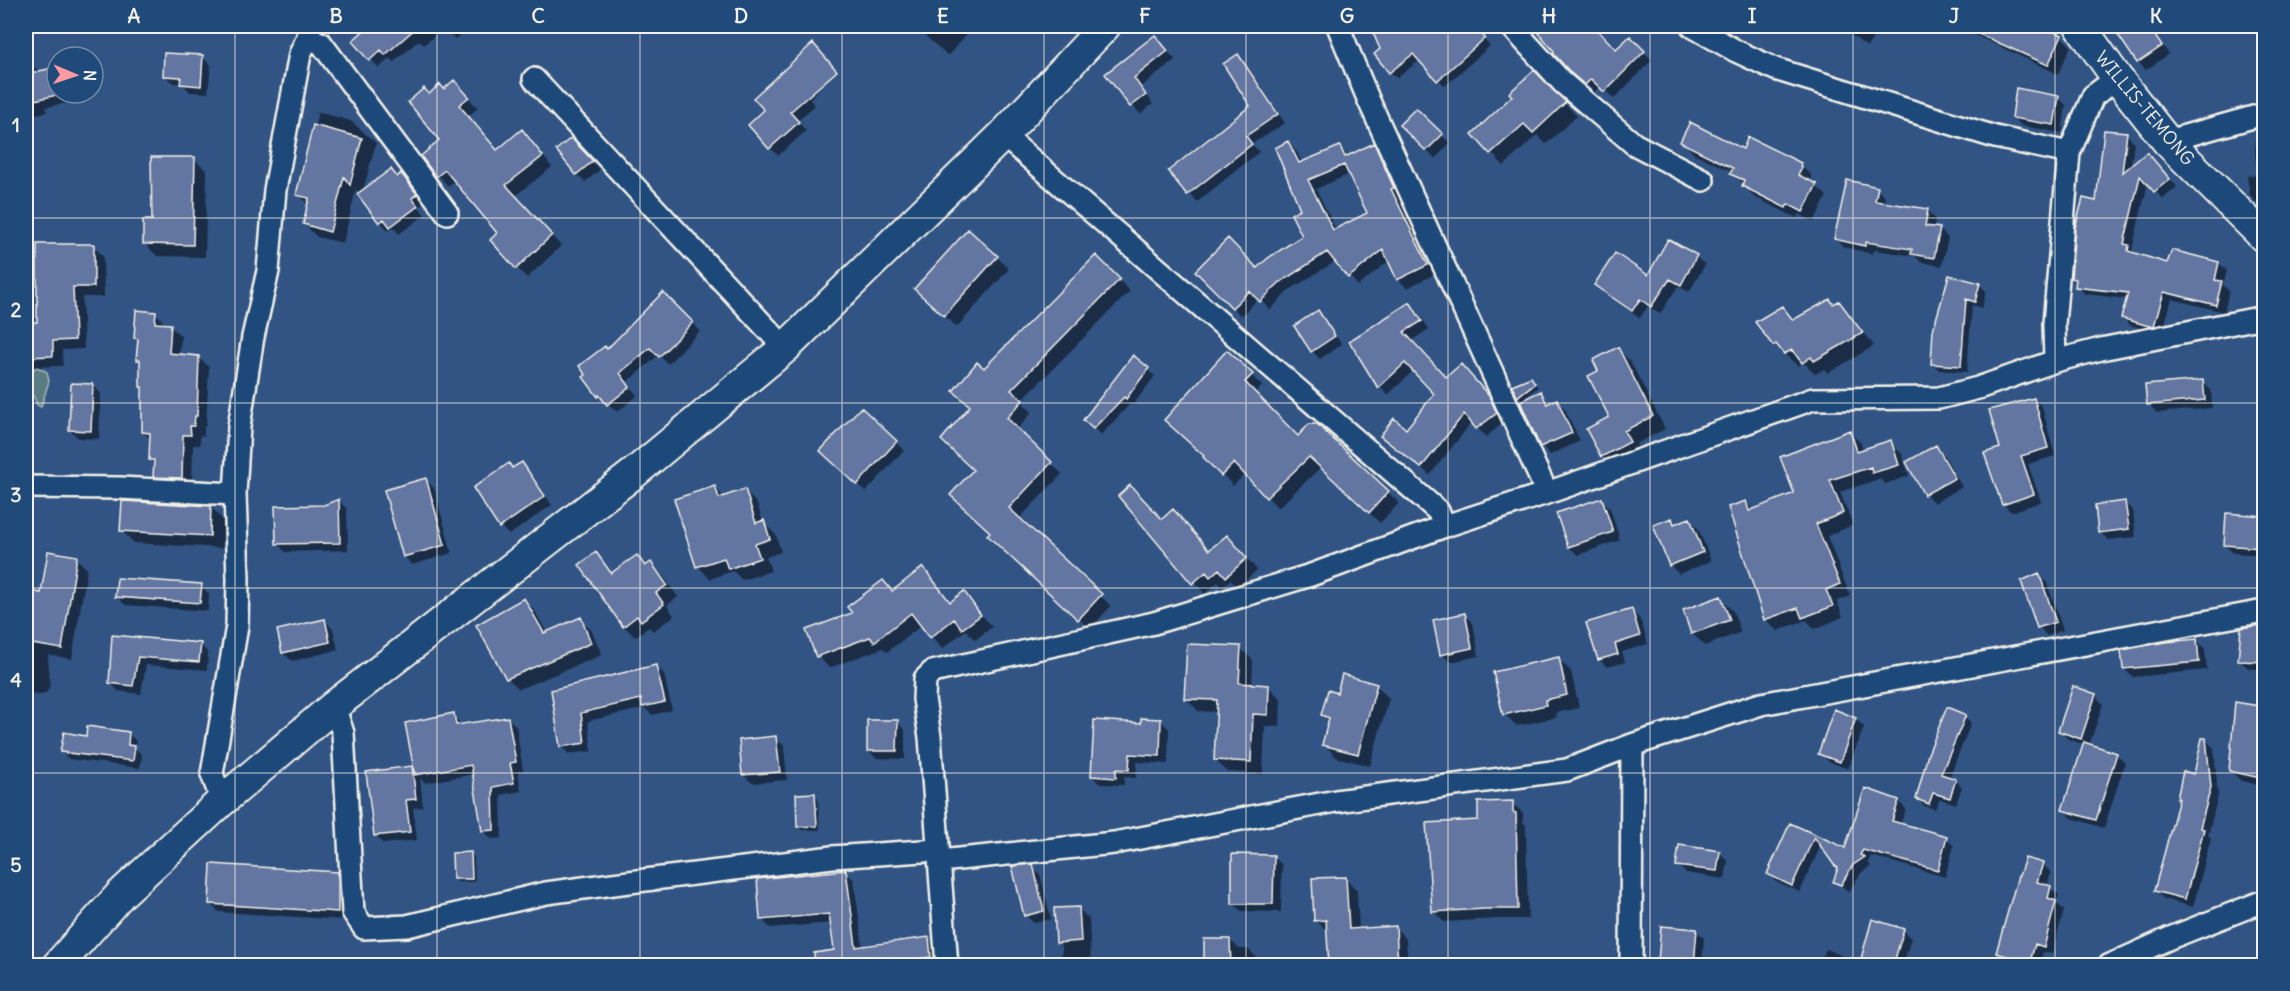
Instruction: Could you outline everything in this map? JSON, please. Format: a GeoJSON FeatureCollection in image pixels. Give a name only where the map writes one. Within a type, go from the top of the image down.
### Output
{"type":"FeatureCollection","features":[{"type":"Feature","properties":{"kind":"main road"},"geometry":{"type":"LineString","coordinates":[[57,966],[121,894],[222,801],[334,706],[633,474],[785,348],[1003,135],[1105,26]]}},
{"type":"Feature","properties":{"kind":"main road","name":"WILLIS-TEMONG"},"geometry":{"type":"LineString","coordinates":[[2080,26],[2116,78],[2167,141],[2265,237]]}},
{"type":"Feature","properties":{"kind":"street"},"geometry":{"type":"LineString","coordinates":[[1338,26],[1369,101],[1547,493]]}},
{"type":"Feature","properties":{"kind":"street"},"geometry":{"type":"LineString","coordinates":[[1511,26],[1563,83],[1634,144],[1703,180]]}},
{"type":"Feature","properties":{"kind":"street"},"geometry":{"type":"LineString","coordinates":[[1692,26],[1736,51],[1775,69],[1995,137],[2069,153]]}},
{"type":"Feature","properties":{"kind":"street"},"geometry":{"type":"LineString","coordinates":[[222,801],[212,774],[237,626],[235,494],[239,427],[253,337],[268,271],[275,190],[300,54],[309,32],[321,43],[447,213]]}},
{"type":"Feature","properties":{"kind":"street"},"geometry":{"type":"LineString","coordinates":[[2055,361],[2054,324],[2069,153],[2093,96],[2116,78]]}},
{"type":"Feature","properties":{"kind":"street"},"geometry":{"type":"LineString","coordinates":[[534,79],[785,348]]}},
{"type":"Feature","properties":{"kind":"street"},"geometry":{"type":"LineString","coordinates":[[2167,141],[2265,114]]}},
{"type":"Feature","properties":{"kind":"street"},"geometry":{"type":"LineString","coordinates":[[1003,135],[1438,512],[1445,526]]}},
{"type":"Feature","properties":{"kind":"street"},"geometry":{"type":"LineString","coordinates":[[947,966],[930,737],[924,699],[925,679],[933,672],[1155,622],[1311,575],[1445,526],[1547,493],[1813,399],[1939,398],[1978,388],[2055,361],[2101,349],[2265,317]]}},
{"type":"Feature","properties":{"kind":"street"},"geometry":{"type":"LineString","coordinates":[[26,487],[120,488],[235,494]]}},
{"type":"Feature","properties":{"kind":"street"},"geometry":{"type":"LineString","coordinates":[[334,706],[343,733],[353,912],[364,928],[407,926],[546,893],[602,885],[832,857],[939,856],[1114,843],[1336,801],[1567,770],[1632,745],[1761,704],[2265,611]]}},
{"type":"Feature","properties":{"kind":"street"},"geometry":{"type":"LineString","coordinates":[[1631,966],[1632,745]]}},
{"type":"Feature","properties":{"kind":"street"},"geometry":{"type":"LineString","coordinates":[[2108,966],[2170,938],[2265,902]]}},
{"type":"Feature","properties":{"kind":"green space"},"geometry":{"type":"Polygon","coordinates":[[[37,367],[47,372],[49,381],[41,407],[37,405],[27,387],[29,373],[37,367]]]}},
{"type":"Feature","properties":{"kind":"building"},"geometry":{"type":"Polygon","coordinates":[[[369,26],[418,26],[385,55],[381,50],[369,61],[352,41],[369,26]]]}},
{"type":"Feature","properties":{"kind":"building"},"geometry":{"type":"Polygon","coordinates":[[[1370,26],[1474,26],[1485,38],[1437,81],[1413,54],[1389,73],[1374,54],[1380,49],[1370,26]]]}},
{"type":"Feature","properties":{"kind":"building"},"geometry":{"type":"Polygon","coordinates":[[[1533,26],[1593,26],[1616,49],[1630,36],[1645,51],[1604,92],[1591,79],[1585,85],[1572,74],[1533,26]]]}},
{"type":"Feature","properties":{"kind":"building"},"geometry":{"type":"Polygon","coordinates":[[[1961,26],[2041,26],[2062,35],[2048,65],[1961,26]]]}},
{"type":"Feature","properties":{"kind":"building"},"geometry":{"type":"Polygon","coordinates":[[[2112,26],[2148,26],[2162,46],[2137,63],[2112,26]]]}},
{"type":"Feature","properties":{"kind":"building"},"geometry":{"type":"Polygon","coordinates":[[[1155,35],[1168,51],[1134,78],[1146,95],[1130,107],[1105,74],[1155,35]]]}},
{"type":"Feature","properties":{"kind":"building"},"geometry":{"type":"Polygon","coordinates":[[[813,43],[837,71],[790,112],[799,122],[769,149],[748,125],[764,110],[753,98],[813,43]]]}},
{"type":"Feature","properties":{"kind":"building"},"geometry":{"type":"Polygon","coordinates":[[[164,53],[203,55],[201,86],[180,84],[181,77],[163,76],[164,53]]]}},
{"type":"Feature","properties":{"kind":"building"},"geometry":{"type":"Polygon","coordinates":[[[1238,54],[1278,114],[1246,136],[1252,144],[1187,195],[1168,171],[1250,106],[1223,64],[1238,54]]]}},
{"type":"Feature","properties":{"kind":"building"},"geometry":{"type":"Polygon","coordinates":[[[45,70],[45,98],[26,102],[26,74],[45,70]]]}},
{"type":"Feature","properties":{"kind":"building"},"geometry":{"type":"Polygon","coordinates":[[[1534,70],[1566,102],[1533,133],[1524,124],[1490,154],[1472,134],[1512,96],[1509,93],[1534,70]]]}},
{"type":"Feature","properties":{"kind":"building"},"geometry":{"type":"Polygon","coordinates":[[[454,80],[469,97],[459,105],[497,150],[522,129],[543,156],[506,185],[552,235],[516,269],[490,240],[497,233],[445,170],[436,177],[421,156],[439,140],[408,102],[424,88],[429,94],[440,84],[444,89],[454,80]]]}},
{"type":"Feature","properties":{"kind":"building"},"geometry":{"type":"Polygon","coordinates":[[[2016,88],[2059,96],[2054,125],[2012,118],[2016,88]]]}},
{"type":"Feature","properties":{"kind":"building"},"geometry":{"type":"Polygon","coordinates":[[[1416,108],[1443,134],[1426,151],[1399,125],[1416,108]]]}},
{"type":"Feature","properties":{"kind":"building"},"geometry":{"type":"Polygon","coordinates":[[[1690,122],[1743,149],[1748,137],[1801,163],[1802,167],[1798,175],[1817,184],[1803,212],[1788,204],[1786,208],[1742,186],[1744,180],[1730,174],[1733,168],[1680,142],[1690,122]]]}},
{"type":"Feature","properties":{"kind":"building"},"geometry":{"type":"Polygon","coordinates":[[[313,125],[362,138],[350,185],[344,177],[330,232],[303,224],[309,198],[296,195],[313,125]]]}},
{"type":"Feature","properties":{"kind":"building"},"geometry":{"type":"Polygon","coordinates":[[[2104,130],[2127,132],[2122,173],[2147,152],[2170,179],[2154,192],[2140,176],[2124,244],[2129,245],[2128,251],[2167,263],[2172,250],[2219,262],[2215,280],[2222,281],[2216,305],[2164,292],[2154,326],[2149,326],[2121,318],[2128,293],[2075,287],[2076,279],[2071,278],[2075,228],[2083,198],[2096,201],[2104,130]]]}},
{"type":"Feature","properties":{"kind":"building"},"geometry":{"type":"Polygon","coordinates":[[[571,138],[593,161],[576,175],[556,150],[571,138]]]}},
{"type":"Feature","properties":{"kind":"building"},"geometry":{"type":"Polygon","coordinates":[[[1288,141],[1299,163],[1340,146],[1345,157],[1374,143],[1394,188],[1391,189],[1428,265],[1397,280],[1383,250],[1348,278],[1327,252],[1279,283],[1260,302],[1249,291],[1232,308],[1195,271],[1228,238],[1257,268],[1302,236],[1291,214],[1300,209],[1275,148],[1288,141]],[[1344,165],[1308,180],[1333,230],[1367,213],[1344,165]]]}},
{"type":"Feature","properties":{"kind":"building"},"geometry":{"type":"Polygon","coordinates":[[[151,157],[195,157],[193,245],[143,244],[143,220],[152,220],[151,157]]]}},
{"type":"Feature","properties":{"kind":"building"},"geometry":{"type":"Polygon","coordinates":[[[391,169],[397,177],[401,173],[417,194],[412,198],[418,206],[390,227],[384,219],[379,223],[357,194],[391,169]]]}},
{"type":"Feature","properties":{"kind":"building"},"geometry":{"type":"Polygon","coordinates":[[[1847,180],[1878,187],[1875,201],[1928,209],[1925,226],[1940,228],[1934,258],[1911,254],[1912,249],[1866,242],[1865,246],[1834,239],[1847,180]]]}},
{"type":"Feature","properties":{"kind":"building"},"geometry":{"type":"Polygon","coordinates":[[[968,229],[998,256],[944,316],[914,289],[968,229]]]}},
{"type":"Feature","properties":{"kind":"building"},"geometry":{"type":"Polygon","coordinates":[[[1668,239],[1697,255],[1681,285],[1670,279],[1651,307],[1640,299],[1632,311],[1594,285],[1615,253],[1648,275],[1668,239]]]}},
{"type":"Feature","properties":{"kind":"building"},"geometry":{"type":"Polygon","coordinates":[[[37,244],[94,244],[94,287],[73,287],[75,340],[53,341],[53,356],[26,357],[26,323],[37,322],[37,244]]]}},
{"type":"Feature","properties":{"kind":"building"},"geometry":{"type":"Polygon","coordinates":[[[1096,255],[1120,279],[1011,390],[1023,400],[1007,418],[1052,462],[1009,508],[1102,594],[1078,620],[987,535],[990,532],[950,495],[973,470],[941,440],[970,406],[953,391],[977,362],[984,368],[1096,255]]]}},
{"type":"Feature","properties":{"kind":"building"},"geometry":{"type":"Polygon","coordinates":[[[1949,275],[1980,283],[1975,302],[1966,299],[1961,366],[1931,364],[1933,330],[1949,275]]]}},
{"type":"Feature","properties":{"kind":"building"},"geometry":{"type":"Polygon","coordinates":[[[663,292],[693,322],[659,357],[650,348],[620,373],[630,387],[607,405],[583,377],[586,375],[579,366],[605,346],[607,349],[663,292]]]}},
{"type":"Feature","properties":{"kind":"building"},"geometry":{"type":"Polygon","coordinates":[[[1830,299],[1833,304],[1839,301],[1863,333],[1814,361],[1811,357],[1802,363],[1792,350],[1784,354],[1776,344],[1773,346],[1755,322],[1782,306],[1793,320],[1830,299]]]}},
{"type":"Feature","properties":{"kind":"building"},"geometry":{"type":"Polygon","coordinates":[[[1410,302],[1422,321],[1404,332],[1446,377],[1461,364],[1489,396],[1497,413],[1476,429],[1464,414],[1421,468],[1380,436],[1394,418],[1406,429],[1434,394],[1405,363],[1378,388],[1349,341],[1410,302]]]}},
{"type":"Feature","properties":{"kind":"building"},"geometry":{"type":"Polygon","coordinates":[[[136,310],[156,312],[155,323],[171,324],[169,353],[199,356],[197,416],[195,416],[194,426],[190,426],[191,435],[183,435],[182,478],[153,477],[154,460],[149,460],[150,433],[142,432],[140,360],[136,360],[138,339],[134,338],[136,310]]]}},
{"type":"Feature","properties":{"kind":"building"},"geometry":{"type":"Polygon","coordinates":[[[1318,310],[1335,336],[1311,352],[1294,326],[1318,310]]]}},
{"type":"Feature","properties":{"kind":"building"},"geometry":{"type":"Polygon","coordinates":[[[1618,347],[1653,416],[1624,431],[1630,442],[1601,457],[1586,429],[1609,417],[1588,376],[1598,371],[1593,360],[1618,347]]]}},
{"type":"Feature","properties":{"kind":"building"},"geometry":{"type":"Polygon","coordinates":[[[1227,350],[1253,374],[1245,382],[1298,436],[1309,424],[1317,424],[1389,491],[1369,513],[1309,457],[1266,498],[1234,463],[1221,476],[1204,456],[1164,420],[1227,350]]]}},
{"type":"Feature","properties":{"kind":"building"},"geometry":{"type":"Polygon","coordinates":[[[1133,355],[1149,368],[1126,399],[1124,397],[1093,429],[1083,420],[1133,355]]]}},
{"type":"Feature","properties":{"kind":"building"},"geometry":{"type":"Polygon","coordinates":[[[1531,377],[1535,383],[1517,397],[1512,385],[1531,377]]]}},
{"type":"Feature","properties":{"kind":"building"},"geometry":{"type":"Polygon","coordinates":[[[2203,380],[2205,400],[2147,405],[2145,385],[2203,380]]]}},
{"type":"Feature","properties":{"kind":"building"},"geometry":{"type":"Polygon","coordinates":[[[71,383],[93,384],[91,431],[69,430],[71,383]]]}},
{"type":"Feature","properties":{"kind":"building"},"geometry":{"type":"Polygon","coordinates":[[[1541,391],[1547,404],[1557,399],[1572,433],[1540,447],[1520,401],[1541,391]]]}},
{"type":"Feature","properties":{"kind":"building"},"geometry":{"type":"Polygon","coordinates":[[[2034,398],[2048,448],[2021,456],[2034,494],[2002,505],[1984,453],[2000,448],[1989,410],[2034,398]]]}},
{"type":"Feature","properties":{"kind":"building"},"geometry":{"type":"Polygon","coordinates":[[[861,407],[897,441],[857,485],[820,451],[861,407]]]}},
{"type":"Feature","properties":{"kind":"building"},"geometry":{"type":"Polygon","coordinates":[[[1850,430],[1857,451],[1891,440],[1899,465],[1872,473],[1871,467],[1830,480],[1843,513],[1816,524],[1840,584],[1826,590],[1833,606],[1802,618],[1798,608],[1764,620],[1728,507],[1746,501],[1749,511],[1794,493],[1780,457],[1850,430]]]}},
{"type":"Feature","properties":{"kind":"building"},"geometry":{"type":"Polygon","coordinates":[[[1936,445],[1955,478],[1924,495],[1906,462],[1936,445]]]}},
{"type":"Feature","properties":{"kind":"building"},"geometry":{"type":"Polygon","coordinates":[[[522,462],[545,496],[499,528],[473,488],[509,463],[512,468],[522,462]]]}},
{"type":"Feature","properties":{"kind":"building"},"geometry":{"type":"Polygon","coordinates":[[[426,478],[445,545],[403,557],[384,490],[426,478]]]}},
{"type":"Feature","properties":{"kind":"building"},"geometry":{"type":"Polygon","coordinates":[[[1130,485],[1162,519],[1173,509],[1209,550],[1227,535],[1247,558],[1226,577],[1219,569],[1210,577],[1206,572],[1192,584],[1118,496],[1130,485]]]}},
{"type":"Feature","properties":{"kind":"building"},"geometry":{"type":"Polygon","coordinates":[[[715,486],[719,498],[745,489],[756,523],[764,520],[770,539],[755,544],[760,558],[728,569],[724,558],[696,567],[674,499],[715,486]]]}},
{"type":"Feature","properties":{"kind":"building"},"geometry":{"type":"Polygon","coordinates":[[[1602,498],[1613,532],[1568,547],[1556,513],[1602,498]]]}},
{"type":"Feature","properties":{"kind":"building"},"geometry":{"type":"Polygon","coordinates":[[[339,499],[340,543],[276,544],[275,506],[324,505],[339,499]]]}},
{"type":"Feature","properties":{"kind":"building"},"geometry":{"type":"Polygon","coordinates":[[[122,501],[211,506],[210,536],[120,531],[122,501]]]}},
{"type":"Feature","properties":{"kind":"building"},"geometry":{"type":"Polygon","coordinates":[[[2125,501],[2129,529],[2098,533],[2095,505],[2125,501]]]}},
{"type":"Feature","properties":{"kind":"building"},"geometry":{"type":"Polygon","coordinates":[[[2226,513],[2264,516],[2261,548],[2224,545],[2226,513]]]}},
{"type":"Feature","properties":{"kind":"building"},"geometry":{"type":"Polygon","coordinates":[[[1672,518],[1674,524],[1690,518],[1703,552],[1669,566],[1653,525],[1672,518]]]}},
{"type":"Feature","properties":{"kind":"building"},"geometry":{"type":"Polygon","coordinates":[[[48,551],[77,556],[62,649],[26,643],[26,590],[41,593],[48,551]]]}},
{"type":"Feature","properties":{"kind":"building"},"geometry":{"type":"Polygon","coordinates":[[[596,552],[611,573],[637,555],[645,566],[651,562],[667,585],[656,593],[664,604],[641,621],[637,616],[623,627],[579,565],[596,552]]]}},
{"type":"Feature","properties":{"kind":"building"},"geometry":{"type":"Polygon","coordinates":[[[923,567],[950,602],[964,591],[981,615],[962,629],[954,619],[930,638],[911,613],[874,642],[870,637],[816,657],[806,630],[852,613],[847,607],[883,580],[892,591],[923,567]]]}},
{"type":"Feature","properties":{"kind":"building"},"geometry":{"type":"Polygon","coordinates":[[[2039,573],[2056,622],[2037,628],[2021,581],[2039,573]]]}},
{"type":"Feature","properties":{"kind":"building"},"geometry":{"type":"Polygon","coordinates":[[[117,578],[202,584],[200,603],[115,597],[117,578]]]}},
{"type":"Feature","properties":{"kind":"building"},"geometry":{"type":"Polygon","coordinates":[[[1721,596],[1730,620],[1691,634],[1683,610],[1721,596]]]}},
{"type":"Feature","properties":{"kind":"building"},"geometry":{"type":"Polygon","coordinates":[[[524,598],[544,633],[581,617],[591,643],[506,679],[476,625],[524,598]]]}},
{"type":"Feature","properties":{"kind":"building"},"geometry":{"type":"Polygon","coordinates":[[[1632,609],[1640,636],[1615,644],[1618,654],[1598,660],[1586,623],[1632,609]]]}},
{"type":"Feature","properties":{"kind":"building"},"geometry":{"type":"Polygon","coordinates":[[[1465,613],[1472,648],[1440,655],[1433,620],[1465,613]]]}},
{"type":"Feature","properties":{"kind":"building"},"geometry":{"type":"Polygon","coordinates":[[[325,619],[330,642],[282,653],[277,630],[325,619]]]}},
{"type":"Feature","properties":{"kind":"building"},"geometry":{"type":"Polygon","coordinates":[[[2265,626],[2265,662],[2238,661],[2241,628],[2265,626]]]}},
{"type":"Feature","properties":{"kind":"building"},"geometry":{"type":"Polygon","coordinates":[[[112,635],[201,643],[199,662],[138,657],[133,686],[109,683],[112,635]]]}},
{"type":"Feature","properties":{"kind":"building"},"geometry":{"type":"Polygon","coordinates":[[[2197,639],[2199,662],[2123,669],[2121,650],[2197,639]]]}},
{"type":"Feature","properties":{"kind":"building"},"geometry":{"type":"Polygon","coordinates":[[[1187,644],[1241,646],[1239,683],[1269,685],[1268,715],[1253,714],[1251,762],[1214,760],[1217,700],[1184,699],[1187,644]]]}},
{"type":"Feature","properties":{"kind":"building"},"geometry":{"type":"Polygon","coordinates":[[[1559,657],[1567,695],[1545,700],[1546,705],[1503,715],[1493,672],[1559,657]]]}},
{"type":"Feature","properties":{"kind":"building"},"geometry":{"type":"Polygon","coordinates":[[[656,665],[665,702],[642,707],[641,699],[581,713],[585,743],[560,747],[551,690],[656,665]]]}},
{"type":"Feature","properties":{"kind":"building"},"geometry":{"type":"Polygon","coordinates":[[[1342,674],[1377,684],[1358,754],[1322,745],[1329,718],[1321,715],[1328,690],[1337,693],[1342,674]]]}},
{"type":"Feature","properties":{"kind":"building"},"geometry":{"type":"Polygon","coordinates":[[[2073,686],[2096,694],[2081,739],[2058,731],[2073,686]]]}},
{"type":"Feature","properties":{"kind":"building"},"geometry":{"type":"Polygon","coordinates":[[[2235,702],[2265,707],[2265,779],[2229,771],[2235,702]]]}},
{"type":"Feature","properties":{"kind":"building"},"geometry":{"type":"Polygon","coordinates":[[[1947,707],[1966,715],[1941,774],[1956,779],[1950,798],[1933,793],[1929,804],[1916,799],[1928,754],[1947,707]]]}},
{"type":"Feature","properties":{"kind":"building"},"geometry":{"type":"Polygon","coordinates":[[[1834,709],[1856,718],[1840,762],[1818,754],[1834,709]]]}},
{"type":"Feature","properties":{"kind":"building"},"geometry":{"type":"Polygon","coordinates":[[[454,713],[456,725],[508,717],[516,762],[510,763],[514,783],[493,787],[494,830],[482,831],[471,765],[415,775],[405,723],[454,713]]]}},
{"type":"Feature","properties":{"kind":"building"},"geometry":{"type":"Polygon","coordinates":[[[1141,718],[1161,719],[1160,756],[1130,754],[1129,770],[1116,769],[1116,778],[1091,776],[1094,720],[1141,723],[1141,718]]]}},
{"type":"Feature","properties":{"kind":"building"},"geometry":{"type":"Polygon","coordinates":[[[867,720],[898,720],[897,751],[867,751],[867,720]]]}},
{"type":"Feature","properties":{"kind":"building"},"geometry":{"type":"Polygon","coordinates":[[[87,726],[129,732],[128,745],[135,746],[133,761],[60,752],[64,732],[86,736],[87,726]]]}},
{"type":"Feature","properties":{"kind":"building"},"geometry":{"type":"Polygon","coordinates":[[[776,736],[780,772],[742,775],[739,740],[776,736]]]}},
{"type":"Feature","properties":{"kind":"building"},"geometry":{"type":"Polygon","coordinates":[[[2202,738],[2206,738],[2211,787],[2200,828],[2204,829],[2185,899],[2154,891],[2179,799],[2177,799],[2183,771],[2194,774],[2202,738]]]}},
{"type":"Feature","properties":{"kind":"building"},"geometry":{"type":"Polygon","coordinates":[[[2084,742],[2117,753],[2096,820],[2062,810],[2084,742]]]}},
{"type":"Feature","properties":{"kind":"building"},"geometry":{"type":"Polygon","coordinates":[[[412,766],[416,799],[406,800],[410,832],[374,836],[366,772],[412,766]]]}},
{"type":"Feature","properties":{"kind":"building"},"geometry":{"type":"Polygon","coordinates":[[[1865,788],[1899,800],[1892,821],[1947,836],[1938,870],[1863,850],[1860,855],[1865,857],[1853,865],[1841,885],[1833,882],[1838,868],[1814,837],[1792,886],[1767,874],[1790,823],[1845,848],[1865,788]]]}},
{"type":"Feature","properties":{"kind":"building"},"geometry":{"type":"Polygon","coordinates":[[[815,793],[817,826],[797,827],[796,794],[815,793]]]}},
{"type":"Feature","properties":{"kind":"building"},"geometry":{"type":"Polygon","coordinates":[[[1513,801],[1513,812],[1516,813],[1518,909],[1432,912],[1426,823],[1478,820],[1478,802],[1513,801]]]}},
{"type":"Feature","properties":{"kind":"building"},"geometry":{"type":"Polygon","coordinates":[[[1679,845],[1720,851],[1717,871],[1676,866],[1679,845]]]}},
{"type":"Feature","properties":{"kind":"building"},"geometry":{"type":"Polygon","coordinates":[[[471,852],[472,879],[453,879],[452,853],[471,852]]]}},
{"type":"Feature","properties":{"kind":"building"},"geometry":{"type":"Polygon","coordinates":[[[1232,854],[1274,855],[1273,904],[1232,904],[1232,854]]]}},
{"type":"Feature","properties":{"kind":"building"},"geometry":{"type":"Polygon","coordinates":[[[2025,858],[2043,863],[2037,882],[2051,886],[2048,898],[2056,901],[2044,947],[2035,944],[2030,962],[1996,953],[2025,858]]]}},
{"type":"Feature","properties":{"kind":"building"},"geometry":{"type":"Polygon","coordinates":[[[211,864],[338,872],[338,912],[209,904],[211,864]]]}},
{"type":"Feature","properties":{"kind":"building"},"geometry":{"type":"Polygon","coordinates":[[[1033,864],[1044,911],[1024,916],[1012,866],[1033,864]]]}},
{"type":"Feature","properties":{"kind":"building"},"geometry":{"type":"Polygon","coordinates":[[[846,870],[856,947],[929,937],[931,957],[867,966],[815,966],[814,953],[834,950],[829,914],[760,920],[757,879],[846,870]]]}},
{"type":"Feature","properties":{"kind":"building"},"geometry":{"type":"Polygon","coordinates":[[[1346,877],[1349,929],[1396,926],[1398,966],[1329,966],[1326,920],[1314,921],[1312,878],[1346,877]]]}},
{"type":"Feature","properties":{"kind":"building"},"geometry":{"type":"Polygon","coordinates":[[[1079,907],[1081,941],[1056,943],[1054,908],[1079,907]]]}},
{"type":"Feature","properties":{"kind":"building"},"geometry":{"type":"Polygon","coordinates":[[[1872,919],[1904,929],[1893,966],[1859,966],[1872,919]]]}},
{"type":"Feature","properties":{"kind":"building"},"geometry":{"type":"Polygon","coordinates":[[[1661,926],[1697,929],[1694,965],[1658,962],[1661,926]]]}},
{"type":"Feature","properties":{"kind":"building"},"geometry":{"type":"Polygon","coordinates":[[[1204,939],[1230,939],[1231,966],[1204,966],[1204,939]]]}}]}
